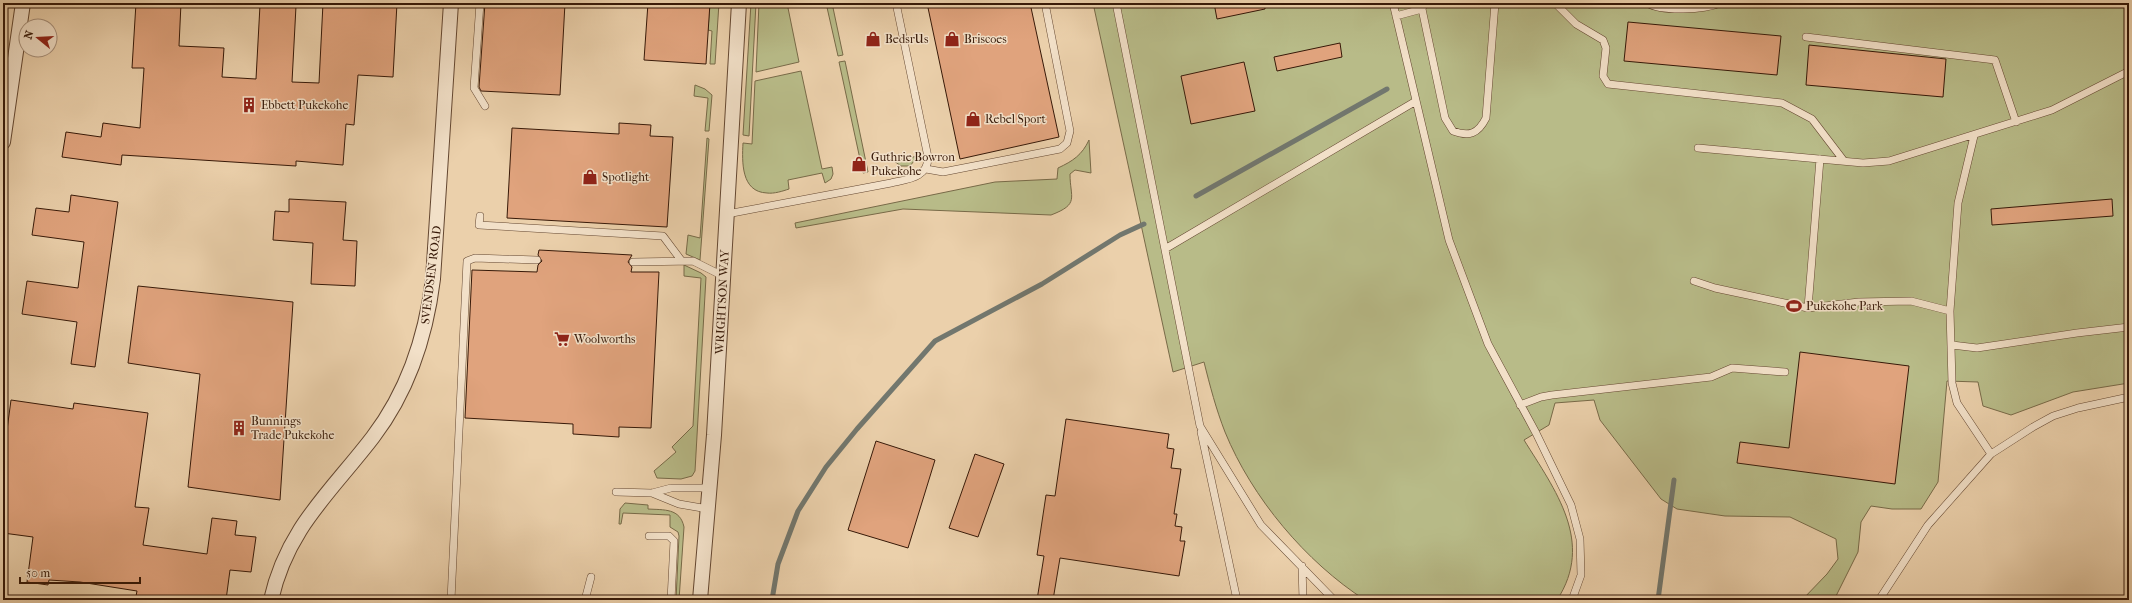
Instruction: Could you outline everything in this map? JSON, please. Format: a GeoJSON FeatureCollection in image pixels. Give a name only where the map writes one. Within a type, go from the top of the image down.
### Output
{"type":"FeatureCollection","features":[{"type":"Feature","properties":{"kind":"street"},"geometry":{"type":"LineString","coordinates":[[3,142],[23,3]]}},
{"type":"Feature","properties":{"kind":"street","name":"SVENDSEN ROAD"},"geometry":{"type":"LineString","coordinates":[[271,600],[280,570],[295,537],[313,509],[374,436],[388,415],[410,372],[420,344],[428,316],[433,279],[451,3]]}},
{"type":"Feature","properties":{"kind":"street","name":"WRIGHTSON WAY"},"geometry":{"type":"LineString","coordinates":[[700,600],[708,509],[739,3]]}},
{"type":"Feature","properties":{"kind":"lane"},"geometry":{"type":"LineString","coordinates":[[480,3],[474,88],[485,106]]}},
{"type":"Feature","properties":{"kind":"lane"},"geometry":{"type":"LineString","coordinates":[[727,214],[897,182],[920,175],[926,169],[928,157],[926,144],[896,3]]}},
{"type":"Feature","properties":{"kind":"lane"},"geometry":{"type":"LineString","coordinates":[[926,169],[943,172],[1060,149],[1067,143],[1070,131],[1045,3]]}},
{"type":"Feature","properties":{"kind":"lane"},"geometry":{"type":"LineString","coordinates":[[1116,3],[1200,426],[1237,600]]}},
{"type":"Feature","properties":{"kind":"lane"},"geometry":{"type":"LineString","coordinates":[[1393,3],[1449,240],[1488,344],[1536,432],[1571,505],[1580,539],[1581,575],[1572,600]]}},
{"type":"Feature","properties":{"kind":"lane"},"geometry":{"type":"LineString","coordinates":[[1396,16],[1423,6],[1444,118],[1453,131],[1468,135],[1475,133],[1486,118],[1495,3]]}},
{"type":"Feature","properties":{"kind":"lane"},"geometry":{"type":"LineString","coordinates":[[1555,3],[1576,24],[1603,40],[1606,48],[1603,76],[1608,84],[1782,103],[1812,119],[1844,161]]}},
{"type":"Feature","properties":{"kind":"lane"},"geometry":{"type":"LineString","coordinates":[[1647,3],[1655,6],[1700,9],[1720,3]]}},
{"type":"Feature","properties":{"kind":"lane"},"geometry":{"type":"LineString","coordinates":[[1806,37],[1995,60],[2016,122]]}},
{"type":"Feature","properties":{"kind":"lane"},"geometry":{"type":"LineString","coordinates":[[1698,148],[1863,163],[1889,161],[1974,136],[2052,110],[2129,71]]}},
{"type":"Feature","properties":{"kind":"lane"},"geometry":{"type":"LineString","coordinates":[[1165,249],[1416,101]]}},
{"type":"Feature","properties":{"kind":"lane"},"geometry":{"type":"LineString","coordinates":[[1974,136],[1958,203],[1950,311],[1952,383],[1957,403],[1990,454]]}},
{"type":"Feature","properties":{"kind":"lane"},"geometry":{"type":"LineString","coordinates":[[1808,308],[1820,159]]}},
{"type":"Feature","properties":{"kind":"lane"},"geometry":{"type":"LineString","coordinates":[[480,216],[479,225],[663,236],[681,260]]}},
{"type":"Feature","properties":{"kind":"lane"},"geometry":{"type":"LineString","coordinates":[[451,600],[467,260],[475,258],[537,260]]}},
{"type":"Feature","properties":{"kind":"lane"},"geometry":{"type":"LineString","coordinates":[[633,262],[662,263],[681,260],[693,261],[723,276]]}},
{"type":"Feature","properties":{"kind":"lane"},"geometry":{"type":"LineString","coordinates":[[1694,281],[1715,288],[1808,308],[1859,302],[1911,301],[1950,311]]}},
{"type":"Feature","properties":{"kind":"lane"},"geometry":{"type":"LineString","coordinates":[[1952,345],[1977,348],[2129,327]]}},
{"type":"Feature","properties":{"kind":"lane"},"geometry":{"type":"LineString","coordinates":[[1520,405],[1541,397],[1711,377],[1732,368],[1784,372]]}},
{"type":"Feature","properties":{"kind":"lane"},"geometry":{"type":"LineString","coordinates":[[1880,600],[1928,525],[1990,454],[2032,427],[2053,416],[2078,408],[2129,397]]}},
{"type":"Feature","properties":{"kind":"lane"},"geometry":{"type":"LineString","coordinates":[[1200,426],[1261,525],[1334,600]]}},
{"type":"Feature","properties":{"kind":"lane"},"geometry":{"type":"LineString","coordinates":[[616,492],[652,493],[671,488],[709,488]]}},
{"type":"Feature","properties":{"kind":"lane"},"geometry":{"type":"LineString","coordinates":[[652,493],[679,504],[708,509]]}},
{"type":"Feature","properties":{"kind":"lane"},"geometry":{"type":"LineString","coordinates":[[649,536],[669,536],[674,541],[671,600]]}},
{"type":"Feature","properties":{"kind":"lane"},"geometry":{"type":"LineString","coordinates":[[1302,566],[1303,600]]}},
{"type":"Feature","properties":{"kind":"lane"},"geometry":{"type":"LineString","coordinates":[[585,600],[591,577]]}},
{"type":"Feature","properties":{"kind":"green space"},"geometry":{"type":"Polygon","coordinates":[[[710,3],[719,3],[715,64],[710,64],[712,31],[708,30],[710,3]]]}},
{"type":"Feature","properties":{"kind":"green space"},"geometry":{"type":"Polygon","coordinates":[[[751,3],[756,3],[749,136],[743,135],[751,3]]]}},
{"type":"Feature","properties":{"kind":"green space"},"geometry":{"type":"Polygon","coordinates":[[[759,3],[787,3],[799,62],[756,72],[759,3]]]}},
{"type":"Feature","properties":{"kind":"green space"},"geometry":{"type":"Polygon","coordinates":[[[826,3],[832,3],[843,55],[838,56],[826,3]]]}},
{"type":"Feature","properties":{"kind":"green space","name":"Pukekohe Park"},"geometry":{"type":"Polygon","coordinates":[[[1093,3],[2129,3],[2129,383],[2073,392],[2011,415],[1983,406],[1978,382],[1947,381],[1938,482],[1921,509],[1892,509],[1871,506],[1861,522],[1858,552],[1834,600],[1802,600],[1827,574],[1838,559],[1836,539],[1790,517],[1725,516],[1677,509],[1661,499],[1600,420],[1594,400],[1555,403],[1549,425],[1524,440],[1558,497],[1566,517],[1571,537],[1572,558],[1568,579],[1557,600],[1365,600],[1343,585],[1302,548],[1283,526],[1250,481],[1236,457],[1225,432],[1204,362],[1173,372],[1093,3]]]}},
{"type":"Feature","properties":{"kind":"green space"},"geometry":{"type":"Polygon","coordinates":[[[845,61],[868,172],[863,173],[839,62],[845,61]]]}},
{"type":"Feature","properties":{"kind":"green space"},"geometry":{"type":"Polygon","coordinates":[[[801,71],[822,169],[832,167],[833,174],[831,179],[825,183],[822,173],[788,180],[789,189],[784,191],[770,193],[758,191],[748,182],[743,167],[743,143],[752,144],[755,81],[801,71]]]}},
{"type":"Feature","properties":{"kind":"green space"},"geometry":{"type":"Polygon","coordinates":[[[695,85],[705,89],[712,95],[709,131],[705,131],[708,98],[694,96],[695,85]]]}},
{"type":"Feature","properties":{"kind":"green space"},"geometry":{"type":"Polygon","coordinates":[[[707,138],[709,139],[700,260],[686,254],[688,235],[700,238],[707,138]]]}},
{"type":"Feature","properties":{"kind":"green space"},"geometry":{"type":"Polygon","coordinates":[[[1089,140],[1091,173],[1075,170],[1070,174],[1072,195],[1070,204],[1051,215],[903,209],[796,228],[795,223],[995,182],[1057,179],[1058,168],[1076,157],[1083,150],[1089,140]]]}},
{"type":"Feature","properties":{"kind":"green space"},"geometry":{"type":"Polygon","coordinates":[[[918,156],[910,166],[901,166],[894,161],[918,156]]]}},
{"type":"Feature","properties":{"kind":"green space"},"geometry":{"type":"Polygon","coordinates":[[[684,265],[706,277],[695,471],[692,476],[681,479],[657,478],[654,471],[676,452],[672,447],[693,426],[701,278],[684,276],[684,265]]]}},
{"type":"Feature","properties":{"kind":"green space"},"geometry":{"type":"Polygon","coordinates":[[[625,503],[648,505],[648,509],[670,511],[679,516],[682,521],[684,527],[679,600],[676,600],[679,536],[678,532],[670,527],[670,515],[623,513],[621,524],[619,524],[620,509],[625,503]]]}},
{"type":"Feature","properties":{"kind":"building"},"geometry":{"type":"Polygon","coordinates":[[[136,3],[181,3],[179,46],[224,48],[222,77],[256,79],[260,5],[296,6],[292,82],[319,83],[323,3],[397,3],[393,77],[358,75],[354,125],[346,124],[343,165],[296,161],[296,166],[122,155],[121,165],[62,157],[66,132],[101,137],[103,123],[140,128],[144,68],[132,68],[136,3]]]}},
{"type":"Feature","properties":{"kind":"building"},"geometry":{"type":"Polygon","coordinates":[[[485,3],[565,3],[560,95],[481,91],[479,87],[485,3]]]}},
{"type":"Feature","properties":{"kind":"building"},"geometry":{"type":"Polygon","coordinates":[[[648,3],[710,3],[706,64],[644,60],[648,3]]]}},
{"type":"Feature","properties":{"kind":"building"},"geometry":{"type":"Polygon","coordinates":[[[927,3],[1030,3],[1059,137],[960,159],[927,3]]]}},
{"type":"Feature","properties":{"kind":"building"},"geometry":{"type":"Polygon","coordinates":[[[1214,3],[1265,3],[1265,9],[1217,19],[1214,3]]]}},
{"type":"Feature","properties":{"kind":"building"},"geometry":{"type":"Polygon","coordinates":[[[1628,22],[1781,36],[1777,75],[1624,61],[1628,22]]]}},
{"type":"Feature","properties":{"kind":"building"},"geometry":{"type":"Polygon","coordinates":[[[1340,43],[1342,57],[1277,71],[1274,57],[1340,43]]]}},
{"type":"Feature","properties":{"kind":"building"},"geometry":{"type":"Polygon","coordinates":[[[1809,45],[1946,59],[1943,97],[1806,85],[1809,45]]]}},
{"type":"Feature","properties":{"kind":"building"},"geometry":{"type":"Polygon","coordinates":[[[1244,62],[1255,111],[1191,124],[1181,76],[1244,62]]]}},
{"type":"Feature","properties":{"kind":"building","name":"Spotlight"},"geometry":{"type":"Polygon","coordinates":[[[619,123],[651,125],[650,136],[673,137],[667,227],[507,218],[512,128],[619,134],[619,123]]]}},
{"type":"Feature","properties":{"kind":"building"},"geometry":{"type":"Polygon","coordinates":[[[71,195],[118,202],[95,367],[71,364],[77,322],[22,314],[27,281],[78,288],[84,242],[32,235],[36,208],[69,212],[71,195]]]}},
{"type":"Feature","properties":{"kind":"building"},"geometry":{"type":"Polygon","coordinates":[[[289,199],[346,202],[343,240],[357,241],[355,286],[311,284],[313,243],[273,240],[275,211],[289,212],[289,199]]]}},
{"type":"Feature","properties":{"kind":"building"},"geometry":{"type":"Polygon","coordinates":[[[2112,199],[2113,216],[1992,225],[1991,209],[2112,199]]]}},
{"type":"Feature","properties":{"kind":"building","name":"Woolworths"},"geometry":{"type":"Polygon","coordinates":[[[539,250],[632,255],[628,262],[632,267],[631,272],[659,272],[651,428],[619,427],[619,437],[573,434],[573,424],[465,418],[472,270],[537,272],[538,265],[542,261],[538,255],[539,250]]]}},
{"type":"Feature","properties":{"kind":"building","name":"Bunnings Trade Pukekohe"},"geometry":{"type":"Polygon","coordinates":[[[138,286],[293,302],[280,500],[188,487],[200,374],[128,363],[138,286]]]}},
{"type":"Feature","properties":{"kind":"building"},"geometry":{"type":"Polygon","coordinates":[[[1800,352],[1909,366],[1895,484],[1737,463],[1740,442],[1789,448],[1800,352]]]}},
{"type":"Feature","properties":{"kind":"building"},"geometry":{"type":"Polygon","coordinates":[[[11,400],[73,409],[74,403],[148,413],[135,507],[149,508],[143,545],[207,554],[212,518],[237,521],[235,535],[256,537],[251,572],[230,570],[226,600],[163,600],[136,596],[137,591],[80,582],[49,580],[48,585],[27,582],[33,537],[3,533],[3,460],[11,400]]]}},
{"type":"Feature","properties":{"kind":"building"},"geometry":{"type":"Polygon","coordinates":[[[1066,419],[1169,434],[1167,448],[1174,449],[1171,468],[1181,469],[1174,514],[1177,514],[1175,526],[1182,527],[1180,541],[1185,541],[1179,576],[1060,558],[1053,600],[1037,600],[1044,556],[1037,555],[1046,495],[1055,496],[1066,419]]]}},
{"type":"Feature","properties":{"kind":"building"},"geometry":{"type":"Polygon","coordinates":[[[876,441],[935,460],[908,548],[848,530],[876,441]]]}},
{"type":"Feature","properties":{"kind":"building"},"geometry":{"type":"Polygon","coordinates":[[[975,454],[1004,464],[978,537],[949,528],[975,454]]]}},
{"type":"Feature","properties":{"kind":"waterway"},"geometry":{"type":"LineString","coordinates":[[1196,196],[1387,89]]}},
{"type":"Feature","properties":{"kind":"waterway"},"geometry":{"type":"LineString","coordinates":[[772,600],[778,564],[798,511],[826,467],[857,429],[935,341],[1042,284],[1120,235],[1144,224]]}},
{"type":"Feature","properties":{"kind":"waterway"},"geometry":{"type":"LineString","coordinates":[[1658,600],[1674,480]]}},
{"type":"Feature","properties":{"kind":"place","name":"BedsrUs"},"geometry":{"type":"Point","coordinates":[873,39]}},
{"type":"Feature","properties":{"kind":"place","name":"Briscoes"},"geometry":{"type":"Point","coordinates":[952,39]}},
{"type":"Feature","properties":{"kind":"place","name":"Ebbett Pukekohe"},"geometry":{"type":"Point","coordinates":[249,105]}},
{"type":"Feature","properties":{"kind":"place","name":"Rebel Sport"},"geometry":{"type":"Point","coordinates":[973,119]}},
{"type":"Feature","properties":{"kind":"place","name":"Guthrie Bowron Pukekohe"},"geometry":{"type":"Point","coordinates":[859,164]}},
{"type":"Feature","properties":{"kind":"place","name":"Spotlight"},"geometry":{"type":"Point","coordinates":[590,177]}},
{"type":"Feature","properties":{"kind":"place","name":"Pukekohe Park"},"geometry":{"type":"Point","coordinates":[1794,306]}},
{"type":"Feature","properties":{"kind":"place","name":"Woolworths"},"geometry":{"type":"Point","coordinates":[562,339]}},
{"type":"Feature","properties":{"kind":"place","name":"Bunnings Trade Pukekohe"},"geometry":{"type":"Point","coordinates":[239,428]}}]}
